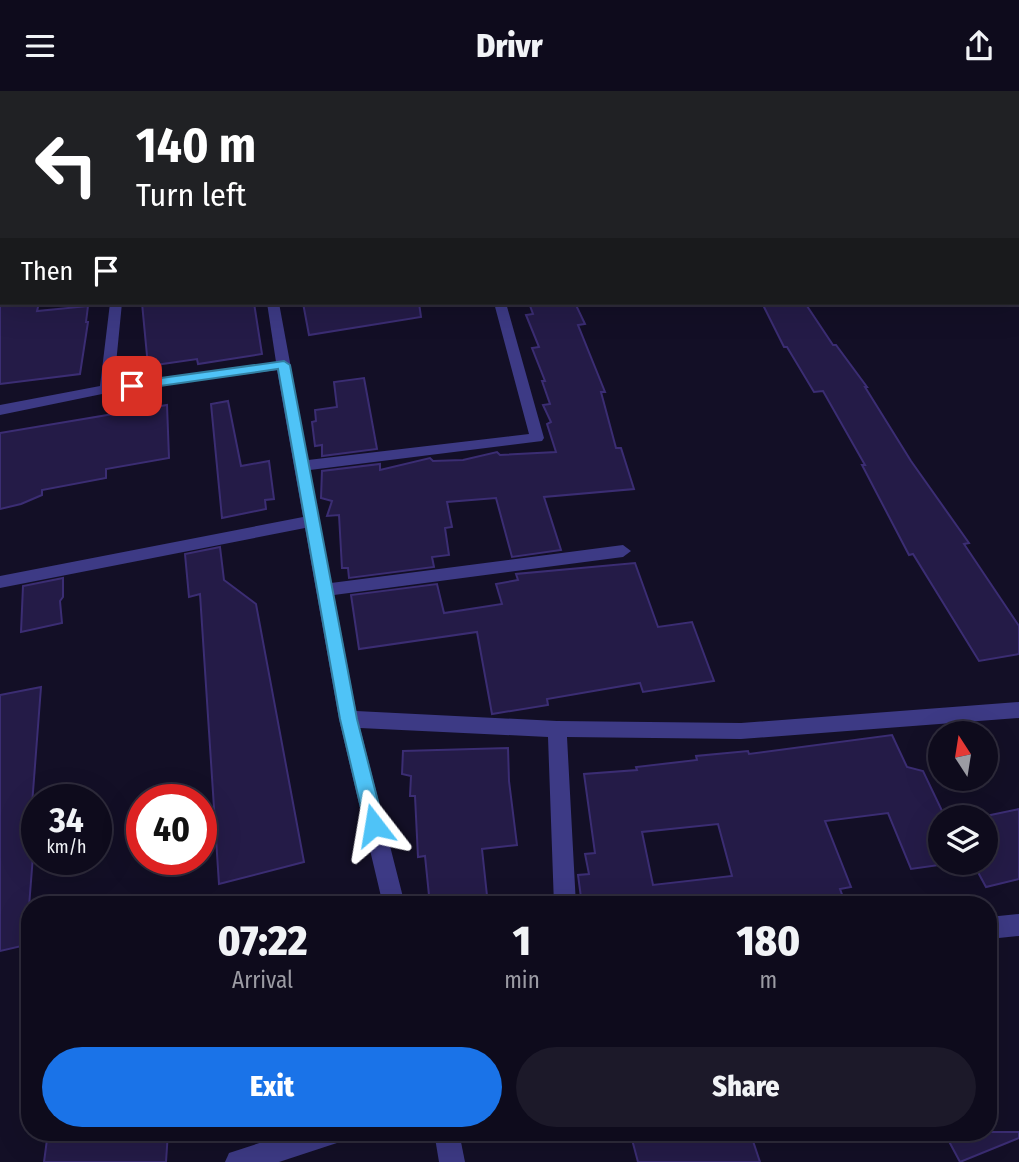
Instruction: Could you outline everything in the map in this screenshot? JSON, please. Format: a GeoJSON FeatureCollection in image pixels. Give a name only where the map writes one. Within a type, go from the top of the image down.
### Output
{"type":"FeatureCollection","features":[{"type":"Feature","properties":{"kind":"street"},"geometry":{"type":"LineString","coordinates":[[107,389],[116,305]]}},
{"type":"Feature","properties":{"kind":"street"},"geometry":{"type":"LineString","coordinates":[[273,305],[348,719],[392,896]]}},
{"type":"Feature","properties":{"kind":"street"},"geometry":{"type":"LineString","coordinates":[[302,466],[537,438],[501,305]]}},
{"type":"Feature","properties":{"kind":"street"},"geometry":{"type":"LineString","coordinates":[[0,410],[107,389],[284,365]]}},
{"type":"Feature","properties":{"kind":"street"},"geometry":{"type":"LineString","coordinates":[[0,582],[312,521]]}},
{"type":"Feature","properties":{"kind":"street"},"geometry":{"type":"LineString","coordinates":[[325,590],[623,551]]}},
{"type":"Feature","properties":{"kind":"street"},"geometry":{"type":"LineString","coordinates":[[348,719],[557,729],[741,731],[1019,710]]}},
{"type":"Feature","properties":{"kind":"street"},"geometry":{"type":"LineString","coordinates":[[557,729],[565,896]]}},
{"type":"Feature","properties":{"kind":"street"},"geometry":{"type":"LineString","coordinates":[[997,927],[1019,925]]}},
{"type":"Feature","properties":{"kind":"street"},"geometry":{"type":"LineString","coordinates":[[238,1162],[305,1141]]}},
{"type":"Feature","properties":{"kind":"street"},"geometry":{"type":"LineString","coordinates":[[448,1141],[452,1162]]}},
{"type":"Feature","properties":{"kind":"building"},"geometry":{"type":"Polygon","coordinates":[[[0,305],[38,305],[37,311],[88,306],[80,374],[0,384],[0,305]]]}},
{"type":"Feature","properties":{"kind":"building"},"geometry":{"type":"Polygon","coordinates":[[[142,305],[254,305],[262,354],[198,364],[197,359],[148,366],[142,305]]]}},
{"type":"Feature","properties":{"kind":"building"},"geometry":{"type":"Polygon","coordinates":[[[303,305],[419,305],[421,317],[309,335],[303,305]]]}},
{"type":"Feature","properties":{"kind":"building"},"geometry":{"type":"Polygon","coordinates":[[[530,305],[576,305],[585,324],[578,325],[605,392],[601,392],[616,448],[621,448],[634,489],[544,497],[561,550],[512,557],[496,498],[447,502],[452,527],[445,528],[449,555],[432,557],[434,567],[349,578],[348,568],[342,568],[339,515],[327,516],[332,501],[321,498],[322,471],[380,464],[380,470],[430,458],[433,461],[463,460],[497,452],[500,455],[556,452],[547,424],[551,422],[543,405],[550,404],[542,381],[545,381],[532,348],[539,347],[526,315],[533,314],[530,305]]]}},
{"type":"Feature","properties":{"kind":"building"},"geometry":{"type":"Polygon","coordinates":[[[763,305],[806,305],[833,345],[836,345],[867,387],[911,461],[969,543],[964,544],[1019,626],[1019,654],[979,661],[913,554],[909,555],[862,465],[865,465],[823,391],[814,392],[787,347],[784,347],[763,305]]]}},
{"type":"Feature","properties":{"kind":"building"},"geometry":{"type":"Polygon","coordinates":[[[364,378],[377,449],[322,456],[322,445],[315,446],[312,422],[316,421],[315,410],[337,407],[334,382],[364,378]]]}},
{"type":"Feature","properties":{"kind":"building"},"geometry":{"type":"Polygon","coordinates":[[[228,401],[241,466],[269,461],[274,499],[265,500],[266,509],[222,518],[211,404],[228,401]]]}},
{"type":"Feature","properties":{"kind":"building"},"geometry":{"type":"Polygon","coordinates":[[[167,405],[169,458],[106,469],[106,478],[42,490],[42,495],[0,509],[0,433],[167,405]]]}},
{"type":"Feature","properties":{"kind":"building"},"geometry":{"type":"Polygon","coordinates":[[[220,547],[224,580],[256,604],[304,862],[219,884],[217,784],[212,784],[200,594],[189,597],[185,554],[220,547]]]}},
{"type":"Feature","properties":{"kind":"building"},"geometry":{"type":"Polygon","coordinates":[[[635,563],[658,627],[692,622],[714,681],[643,692],[640,683],[547,699],[548,705],[492,714],[477,632],[359,649],[351,595],[437,584],[444,613],[502,604],[496,584],[518,580],[516,574],[635,563]]]}},
{"type":"Feature","properties":{"kind":"building"},"geometry":{"type":"Polygon","coordinates":[[[63,578],[63,597],[60,601],[62,623],[21,632],[23,586],[63,578]]]}},
{"type":"Feature","properties":{"kind":"building"},"geometry":{"type":"Polygon","coordinates":[[[41,687],[34,784],[21,784],[21,875],[31,875],[30,896],[21,896],[21,946],[0,951],[0,695],[41,687]]]}},
{"type":"Feature","properties":{"kind":"building"},"geometry":{"type":"Polygon","coordinates":[[[892,735],[907,767],[923,771],[928,781],[928,791],[933,791],[939,805],[928,805],[928,867],[911,869],[888,813],[825,821],[851,887],[840,889],[843,896],[581,896],[578,875],[589,874],[585,854],[595,853],[584,774],[637,770],[636,767],[697,760],[696,756],[748,751],[749,754],[892,735]],[[718,824],[642,832],[653,885],[732,876],[718,824]]]}},
{"type":"Feature","properties":{"kind":"building"},"geometry":{"type":"Polygon","coordinates":[[[508,748],[517,845],[482,849],[487,896],[429,896],[425,856],[418,857],[415,796],[410,796],[411,776],[402,774],[403,751],[508,748]]]}},
{"type":"Feature","properties":{"kind":"building"},"geometry":{"type":"Polygon","coordinates":[[[1019,809],[1019,879],[986,887],[980,875],[998,875],[998,813],[1019,809]]]}},
{"type":"Feature","properties":{"kind":"building"},"geometry":{"type":"Polygon","coordinates":[[[997,1132],[1019,1132],[1019,1138],[960,1162],[949,1141],[997,1141],[997,1132]]]}},
{"type":"Feature","properties":{"kind":"building"},"geometry":{"type":"Polygon","coordinates":[[[47,1141],[167,1141],[166,1162],[44,1162],[47,1141]]]}},
{"type":"Feature","properties":{"kind":"building"},"geometry":{"type":"Polygon","coordinates":[[[632,1141],[753,1141],[760,1162],[638,1162],[632,1141]]]}},
{"type":"Feature","properties":{"kind":"route"},"geometry":{"type":"LineString","coordinates":[[132,386],[284,365],[348,719],[374,825]]}}]}
